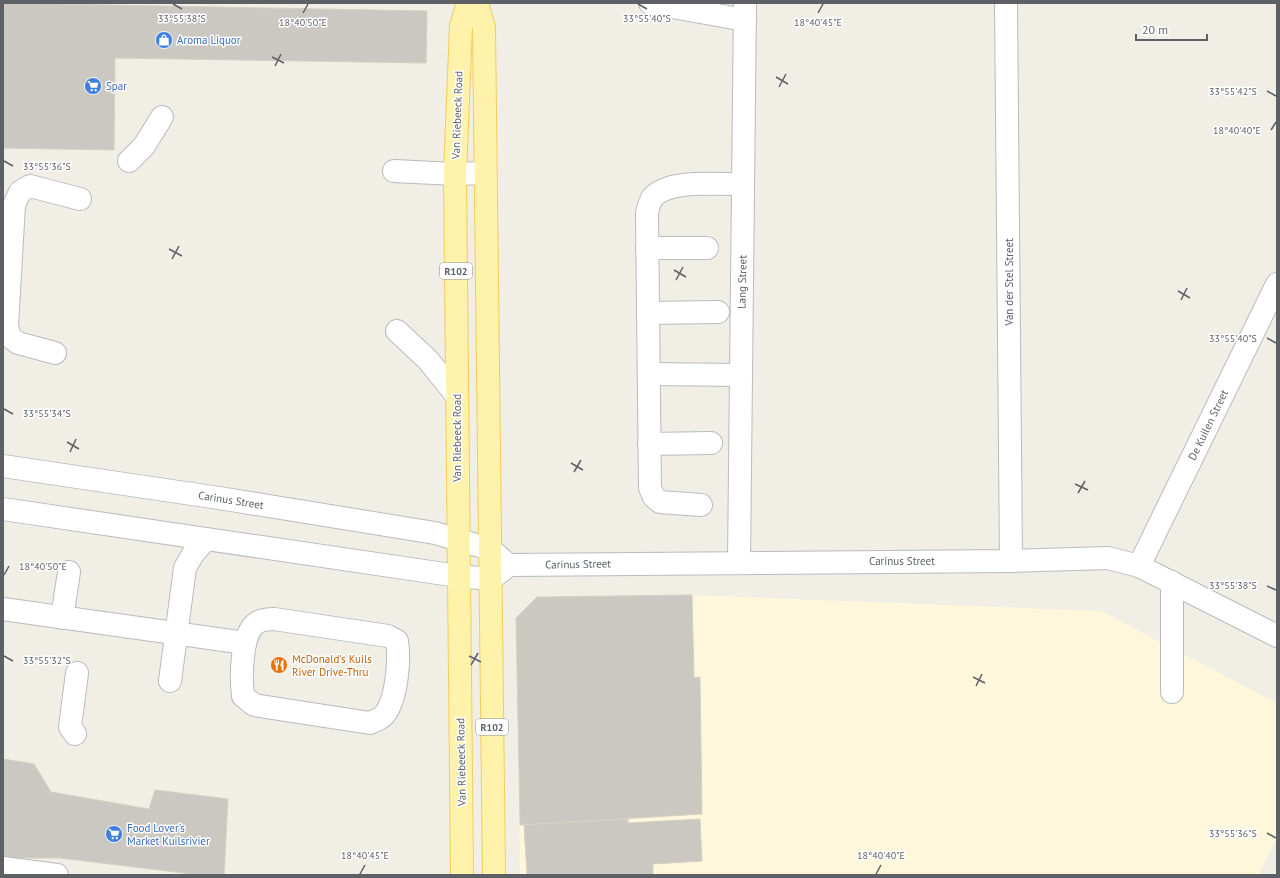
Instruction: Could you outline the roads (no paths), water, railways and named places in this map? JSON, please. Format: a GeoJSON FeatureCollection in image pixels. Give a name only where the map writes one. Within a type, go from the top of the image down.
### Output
{"type":"FeatureCollection","features":[{"type":"Feature","properties":{"kind":"main road","name":"Van Riebeeck Road"},"geometry":{"type":"LineString","coordinates":[[462,875],[455,174],[461,26],[468,3]]}},
{"type":"Feature","properties":{"kind":"main road","name":"R102"},"geometry":{"type":"LineString","coordinates":[[477,3],[484,28],[494,875]]}},
{"type":"Feature","properties":{"kind":"street"},"geometry":{"type":"LineString","coordinates":[[650,3],[745,11]]}},
{"type":"Feature","properties":{"kind":"street","name":"Van der Stel Street"},"geometry":{"type":"LineString","coordinates":[[1006,3],[1011,560]]}},
{"type":"Feature","properties":{"kind":"street","name":"Lang Street"},"geometry":{"type":"LineString","coordinates":[[739,562],[745,11]]}},
{"type":"Feature","properties":{"kind":"street"},"geometry":{"type":"LineString","coordinates":[[129,161],[144,146],[162,117]]}},
{"type":"Feature","properties":{"kind":"street"},"geometry":{"type":"LineString","coordinates":[[394,171],[455,174],[485,173]]}},
{"type":"Feature","properties":{"kind":"street"},"geometry":{"type":"LineString","coordinates":[[701,505],[660,502],[654,497],[650,488],[647,213],[652,199],[662,190],[673,185],[743,184]]}},
{"type":"Feature","properties":{"kind":"street"},"geometry":{"type":"LineString","coordinates":[[55,353],[18,343],[10,337],[7,326],[14,205],[20,192],[30,186],[80,199]]}},
{"type":"Feature","properties":{"kind":"street"},"geometry":{"type":"LineString","coordinates":[[647,248],[707,248]]}},
{"type":"Feature","properties":{"kind":"street","name":"De Kuilen Street"},"geometry":{"type":"LineString","coordinates":[[1139,566],[1277,284]]}},
{"type":"Feature","properties":{"kind":"street"},"geometry":{"type":"LineString","coordinates":[[648,313],[718,312]]}},
{"type":"Feature","properties":{"kind":"street"},"geometry":{"type":"LineString","coordinates":[[398,331],[428,360],[457,396]]}},
{"type":"Feature","properties":{"kind":"street"},"geometry":{"type":"LineString","coordinates":[[649,374],[741,376]]}},
{"type":"Feature","properties":{"kind":"street"},"geometry":{"type":"LineString","coordinates":[[649,444],[711,443]]}},
{"type":"Feature","properties":{"kind":"street","name":"Carinus Street"},"geometry":{"type":"LineString","coordinates":[[3,466],[219,498],[435,533],[490,549]]}},
{"type":"Feature","properties":{"kind":"street"},"geometry":{"type":"LineString","coordinates":[[3,509],[458,576],[490,579],[509,565],[490,549]]}},
{"type":"Feature","properties":{"kind":"street"},"geometry":{"type":"LineString","coordinates":[[170,681],[185,568],[193,554],[206,539]]}},
{"type":"Feature","properties":{"kind":"street","name":"Carinus Street"},"geometry":{"type":"LineString","coordinates":[[509,565],[1108,558],[1139,566],[1277,636]]}},
{"type":"Feature","properties":{"kind":"street"},"geometry":{"type":"LineString","coordinates":[[62,618],[69,572]]}},
{"type":"Feature","properties":{"kind":"street"},"geometry":{"type":"LineString","coordinates":[[1172,582],[1172,692]]}},
{"type":"Feature","properties":{"kind":"street"},"geometry":{"type":"LineString","coordinates":[[3,609],[245,643]]}},
{"type":"Feature","properties":{"kind":"street"},"geometry":{"type":"LineString","coordinates":[[274,618],[388,636],[397,641],[399,654],[393,700],[383,716],[370,723],[254,705],[243,696],[241,680],[245,643],[250,631],[258,622],[274,618]]}},
{"type":"Feature","properties":{"kind":"street"},"geometry":{"type":"LineString","coordinates":[[75,734],[70,727],[77,673]]}},
{"type":"Feature","properties":{"kind":"street"},"geometry":{"type":"LineString","coordinates":[[3,868],[48,874]]}},
{"type":"Feature","properties":{"kind":"place","name":"Aroma Liquor"},"geometry":{"type":"Point","coordinates":[164,40]}},
{"type":"Feature","properties":{"kind":"place","name":"Spar"},"geometry":{"type":"Point","coordinates":[93,86]}},
{"type":"Feature","properties":{"kind":"place","name":"McDonald's Kuils River Drive-Thru"},"geometry":{"type":"Point","coordinates":[279,665]}},
{"type":"Feature","properties":{"kind":"place","name":"Food Lover's Market Kuilsrivier"},"geometry":{"type":"Point","coordinates":[114,834]}}]}
